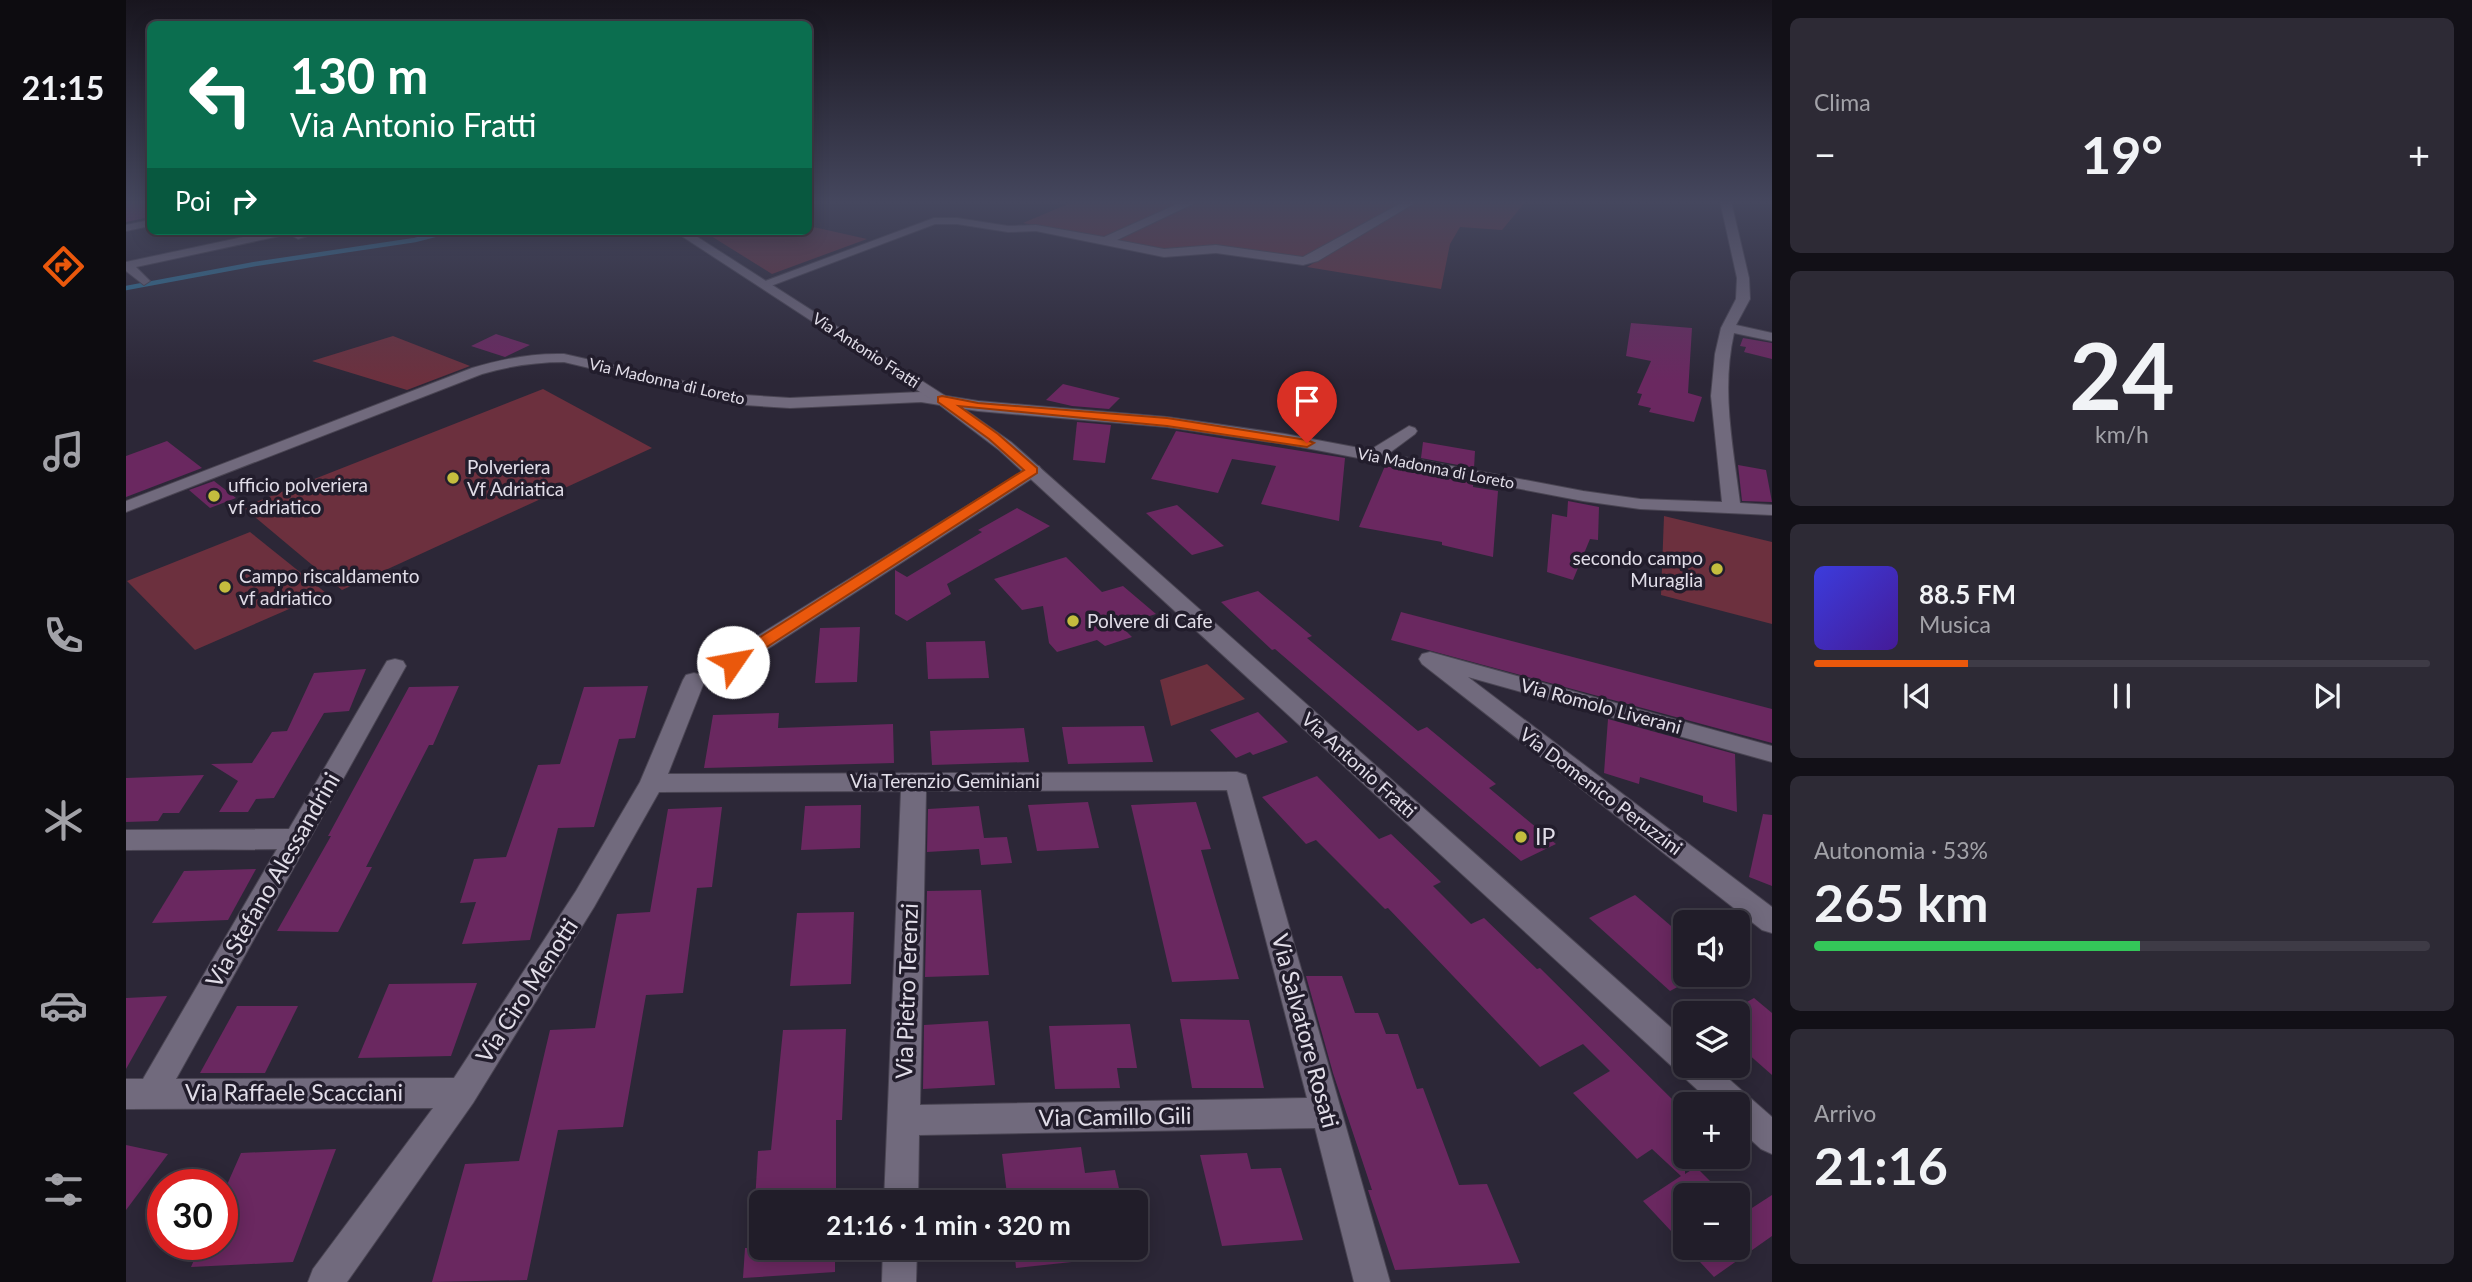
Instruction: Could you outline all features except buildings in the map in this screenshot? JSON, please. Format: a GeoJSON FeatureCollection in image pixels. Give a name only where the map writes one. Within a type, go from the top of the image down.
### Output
{"type":"FeatureCollection","features":[{"type":"Feature","properties":{"kind":"street"},"geometry":{"type":"LineString","coordinates":[[144,281],[127,265],[148,261]]}},
{"type":"Feature","properties":{"kind":"street","name":"Via Antonio Fratti"},"geometry":{"type":"LineString","coordinates":[[727,261],[942,400],[1033,470],[1673,1048]]}},
{"type":"Feature","properties":{"kind":"street"},"geometry":{"type":"LineString","coordinates":[[763,284],[826,261]]}},
{"type":"Feature","properties":{"kind":"street"},"geometry":{"type":"LineString","coordinates":[[1732,508],[1719,396],[1722,354],[1728,328],[1742,299],[1743,278],[1739,261]]}},
{"type":"Feature","properties":{"kind":"street"},"geometry":{"type":"LineString","coordinates":[[1728,328],[1772,337]]}},
{"type":"Feature","properties":{"kind":"street","name":"Via Madonna di Loreto"},"geometry":{"type":"LineString","coordinates":[[126,507],[477,371],[509,361],[564,358],[745,400],[790,403],[921,397],[978,406],[1213,428],[1583,496],[1640,504],[1772,510]]}},
{"type":"Feature","properties":{"kind":"street"},"geometry":{"type":"LineString","coordinates":[[1373,456],[1409,431]]}},
{"type":"Feature","properties":{"kind":"street"},"geometry":{"type":"LineString","coordinates":[[733,662],[1033,470]]}},
{"type":"Feature","properties":{"kind":"street","name":"Via Romolo Liverani"},"geometry":{"type":"LineString","coordinates":[[1430,659],[1772,754]]}},
{"type":"Feature","properties":{"kind":"street","name":"Via Domenico Peruzzini"},"geometry":{"type":"LineString","coordinates":[[1430,659],[1772,922]]}},
{"type":"Feature","properties":{"kind":"street","name":"Via Stefano Alessandrini"},"geometry":{"type":"LineString","coordinates":[[139,1094],[296,839],[395,666]]}},
{"type":"Feature","properties":{"kind":"street","name":"Via Ciro Menotti"},"geometry":{"type":"LineString","coordinates":[[326,1282],[462,1093],[585,899],[652,783],[694,680]]}},
{"type":"Feature","properties":{"kind":"street","name":"Via Terenzio Geminiani"},"geometry":{"type":"LineString","coordinates":[[652,783],[914,780],[1237,781]]}},
{"type":"Feature","properties":{"kind":"street","name":"Via Pietro Terenzi"},"geometry":{"type":"LineString","coordinates":[[901,1190],[914,780]]}},
{"type":"Feature","properties":{"kind":"street","name":"Via Salvatore Rosati"},"geometry":{"type":"LineString","coordinates":[[1237,781],[1372,1282]]}},
{"type":"Feature","properties":{"kind":"street"},"geometry":{"type":"LineString","coordinates":[[126,840],[296,839]]}},
{"type":"Feature","properties":{"kind":"street"},"geometry":{"type":"LineString","coordinates":[[1706,1078],[1721,1092]]}},
{"type":"Feature","properties":{"kind":"street","name":"Via Raffaele Scacciani"},"geometry":{"type":"LineString","coordinates":[[139,1094],[462,1093]]}},
{"type":"Feature","properties":{"kind":"street","name":"Via Camillo Gili"},"geometry":{"type":"LineString","coordinates":[[903,1120],[1327,1113]]}},
{"type":"Feature","properties":{"kind":"street"},"geometry":{"type":"LineString","coordinates":[[1750,1118],[1772,1138]]}},
{"type":"Feature","properties":{"kind":"shaded area"},"geometry":{"type":"Polygon","coordinates":[[[751,261],[808,261],[772,274],[751,261]]]}},
{"type":"Feature","properties":{"kind":"shaded area"},"geometry":{"type":"Polygon","coordinates":[[[1317,261],[1447,261],[1441,289],[1307,267],[1317,261]]]}},
{"type":"Feature","properties":{"kind":"shaded area"},"geometry":{"type":"Polygon","coordinates":[[[393,336],[470,366],[407,390],[312,361],[393,336]]]}},
{"type":"Feature","properties":{"kind":"shaded area","name":"Polveriera Vf Adriatica"},"geometry":{"type":"Polygon","coordinates":[[[543,389],[652,448],[342,590],[243,507],[543,389]]]}},
{"type":"Feature","properties":{"kind":"shaded area","name":"secondo campo Muraglia"},"geometry":{"type":"Polygon","coordinates":[[[1664,516],[1772,542],[1772,624],[1661,595],[1664,516]]]}},
{"type":"Feature","properties":{"kind":"shaded area","name":"Campo riscaldamento vf adriatico"},"geometry":{"type":"Polygon","coordinates":[[[250,532],[326,593],[195,650],[127,581],[250,532]]]}},
{"type":"Feature","properties":{"kind":"shaded area"},"geometry":{"type":"Polygon","coordinates":[[[1207,664],[1245,699],[1171,726],[1160,680],[1207,664]]]}},
{"type":"Feature","properties":{"kind":"waterway"},"geometry":{"type":"LineString","coordinates":[[126,288],[276,261]]}},
{"type":"Feature","properties":{"kind":"place","name":"Polveriera Vf Adriatica"},"geometry":{"type":"Point","coordinates":[453,478]}},
{"type":"Feature","properties":{"kind":"place","name":"ufficio polveriera vf adriatico"},"geometry":{"type":"Point","coordinates":[214,496]}},
{"type":"Feature","properties":{"kind":"place","name":"secondo campo Muraglia"},"geometry":{"type":"Point","coordinates":[1717,569]}},
{"type":"Feature","properties":{"kind":"place","name":"Campo riscaldamento vf adriatico"},"geometry":{"type":"Point","coordinates":[225,587]}},
{"type":"Feature","properties":{"kind":"place","name":"Polvere di Cafe"},"geometry":{"type":"Point","coordinates":[1073,621]}},
{"type":"Feature","properties":{"kind":"place","name":"IP"},"geometry":{"type":"Point","coordinates":[1521,837]}},
{"type":"Feature","properties":{"kind":"route"},"geometry":{"type":"LineString","coordinates":[[733,662],[1033,470],[942,400],[978,406],[1167,422],[1307,443]]}}]}
